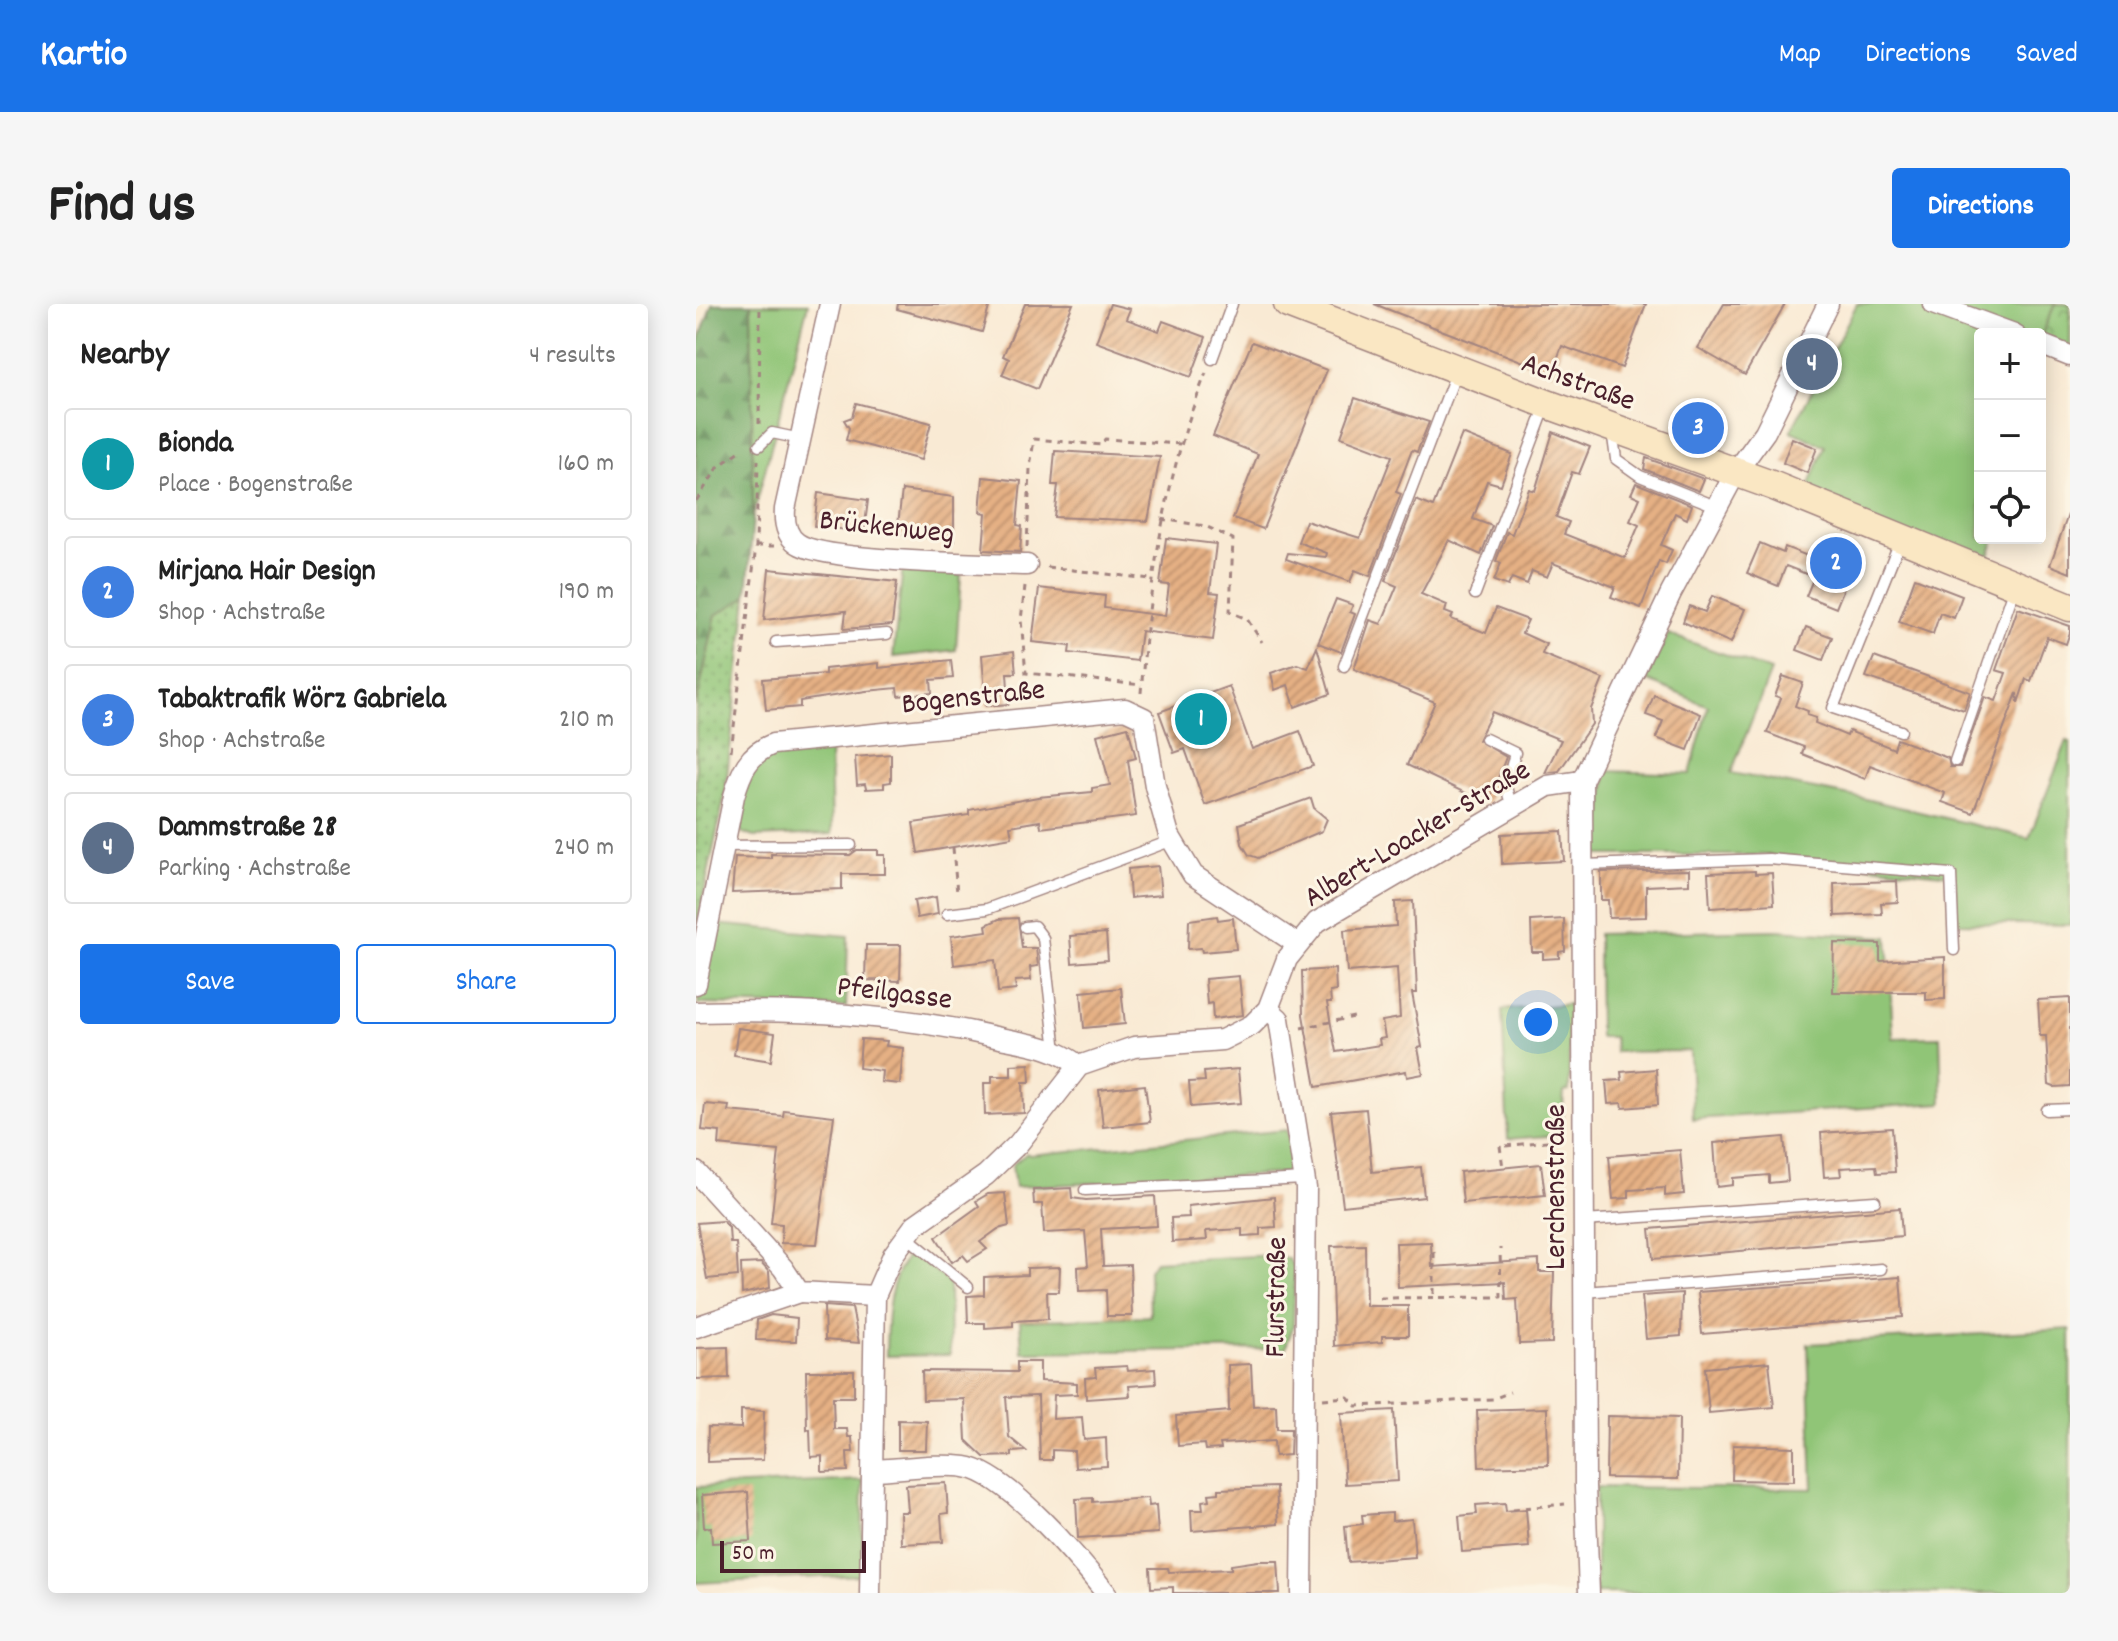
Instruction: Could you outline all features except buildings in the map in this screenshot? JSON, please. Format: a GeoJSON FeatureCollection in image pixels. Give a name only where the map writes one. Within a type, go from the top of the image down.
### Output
{"type":"FeatureCollection","features":[{"type":"Feature","properties":{"kind":"main road","name":"Achstraße"},"geometry":{"type":"LineString","coordinates":[[1288,304],[1547,404],[1736,472],[1900,541],[2070,607]]}},
{"type":"Feature","properties":{"kind":"street","name":"Brückenweg"},"geometry":{"type":"LineString","coordinates":[[830,304],[785,519],[786,529],[797,543],[846,553],[947,564],[1027,565]]}},
{"type":"Feature","properties":{"kind":"street"},"geometry":{"type":"LineString","coordinates":[[1582,781],[1671,593],[1736,472],[1765,432],[1828,304]]}},
{"type":"Feature","properties":{"kind":"street"},"geometry":{"type":"LineString","coordinates":[[1933,304],[1998,328]]}},
{"type":"Feature","properties":{"kind":"street"},"geometry":{"type":"LineString","coordinates":[[2046,346],[2070,356]]}},
{"type":"Feature","properties":{"kind":"street","name":"Bogenstraße"},"geometry":{"type":"LineString","coordinates":[[696,984],[723,846],[744,768],[757,752],[773,744],[1125,709],[1140,713]]}},
{"type":"Feature","properties":{"kind":"street"},"geometry":{"type":"LineString","coordinates":[[1140,713],[1146,725],[1155,786],[1173,840],[1193,875],[1297,944]]}},
{"type":"Feature","properties":{"kind":"street","name":"Albert-Loacker-Straße"},"geometry":{"type":"LineString","coordinates":[[1268,1009],[1287,959],[1317,922],[1548,786],[1582,781]]}},
{"type":"Feature","properties":{"kind":"street","name":"Lerchenstraße"},"geometry":{"type":"LineString","coordinates":[[1582,781],[1584,1292],[1589,1593]]}},
{"type":"Feature","properties":{"kind":"street"},"geometry":{"type":"LineString","coordinates":[[870,1593],[875,1296],[893,1255],[915,1225],[986,1175],[1018,1144],[1079,1066],[1134,1047],[1222,1040],[1252,1025],[1268,1009]]}},
{"type":"Feature","properties":{"kind":"street","name":"Flurstraße"},"geometry":{"type":"LineString","coordinates":[[1268,1009],[1279,1019],[1304,1179],[1302,1593]]}},
{"type":"Feature","properties":{"kind":"street","name":"Pfeilgasse"},"geometry":{"type":"LineString","coordinates":[[696,1012],[786,1010],[896,1018],[965,1029],[1056,1051],[1079,1066]]}},
{"type":"Feature","properties":{"kind":"street"},"geometry":{"type":"LineString","coordinates":[[696,1172],[783,1268],[799,1292]]}},
{"type":"Feature","properties":{"kind":"street"},"geometry":{"type":"LineString","coordinates":[[696,1327],[799,1292],[875,1296]]}},
{"type":"Feature","properties":{"kind":"street"},"geometry":{"type":"LineString","coordinates":[[873,1470],[964,1467],[987,1473],[1019,1498],[1106,1593]]}},
{"type":"Feature","properties":{"kind":"lane"},"geometry":{"type":"LineString","coordinates":[[1212,359],[1232,304]]}},
{"type":"Feature","properties":{"kind":"lane"},"geometry":{"type":"LineString","coordinates":[[1344,666],[1457,370]]}},
{"type":"Feature","properties":{"kind":"lane"},"geometry":{"type":"LineString","coordinates":[[1475,594],[1547,404]]}},
{"type":"Feature","properties":{"kind":"lane"},"geometry":{"type":"LineString","coordinates":[[1612,428],[1616,459],[1640,476],[1718,507]]}},
{"type":"Feature","properties":{"kind":"lane"},"geometry":{"type":"LineString","coordinates":[[759,446],[772,433],[801,439]]}},
{"type":"Feature","properties":{"kind":"lane"},"geometry":{"type":"LineString","coordinates":[[1900,541],[1833,708],[1901,731]]}},
{"type":"Feature","properties":{"kind":"lane"},"geometry":{"type":"LineString","coordinates":[[1955,761],[2016,586]]}},
{"type":"Feature","properties":{"kind":"lane"},"geometry":{"type":"LineString","coordinates":[[776,642],[887,634]]}},
{"type":"Feature","properties":{"kind":"lane"},"geometry":{"type":"LineString","coordinates":[[1486,739],[1515,753],[1506,787],[1512,808]]}},
{"type":"Feature","properties":{"kind":"lane"},"geometry":{"type":"LineString","coordinates":[[947,914],[987,909],[1173,840]]}},
{"type":"Feature","properties":{"kind":"lane"},"geometry":{"type":"LineString","coordinates":[[723,846],[851,845]]}},
{"type":"Feature","properties":{"kind":"lane"},"geometry":{"type":"LineString","coordinates":[[1582,865],[1769,859],[1951,874],[1954,950]]}},
{"type":"Feature","properties":{"kind":"lane"},"geometry":{"type":"LineString","coordinates":[[1025,927],[1034,926],[1043,938],[1056,1051]]}},
{"type":"Feature","properties":{"kind":"lane"},"geometry":{"type":"LineString","coordinates":[[2047,1110],[2070,1109]]}},
{"type":"Feature","properties":{"kind":"lane"},"geometry":{"type":"LineString","coordinates":[[1085,1190],[1304,1179]]}},
{"type":"Feature","properties":{"kind":"lane"},"geometry":{"type":"LineString","coordinates":[[1584,1221],[1875,1201]]}},
{"type":"Feature","properties":{"kind":"lane"},"geometry":{"type":"LineString","coordinates":[[906,1236],[968,1287]]}},
{"type":"Feature","properties":{"kind":"lane"},"geometry":{"type":"LineString","coordinates":[[1584,1292],[1881,1269]]}},
{"type":"Feature","properties":{"kind":"path"},"geometry":{"type":"LineString","coordinates":[[730,759],[756,546],[760,304]]}},
{"type":"Feature","properties":{"kind":"path"},"geometry":{"type":"LineString","coordinates":[[1140,713],[1151,579],[1161,519],[1180,444],[1212,359]]}},
{"type":"Feature","properties":{"kind":"path"},"geometry":{"type":"LineString","coordinates":[[1142,685],[1026,673],[1021,620],[1034,439],[1101,445],[1105,439],[1180,444]]}},
{"type":"Feature","properties":{"kind":"path"},"geometry":{"type":"LineString","coordinates":[[696,501],[719,466],[741,449],[759,446]]}},
{"type":"Feature","properties":{"kind":"path"},"geometry":{"type":"LineString","coordinates":[[1161,519],[1205,526],[1233,539],[1230,612],[1247,619],[1262,642]]}},
{"type":"Feature","properties":{"kind":"path"},"geometry":{"type":"LineString","coordinates":[[756,546],[771,547],[784,543]]}},
{"type":"Feature","properties":{"kind":"path"},"geometry":{"type":"LineString","coordinates":[[1027,565],[1151,579]]}},
{"type":"Feature","properties":{"kind":"path"},"geometry":{"type":"LineString","coordinates":[[953,848],[957,893]]}},
{"type":"Feature","properties":{"kind":"path"},"geometry":{"type":"LineString","coordinates":[[1281,1032],[1354,1017]]}},
{"type":"Feature","properties":{"kind":"path"},"geometry":{"type":"LineString","coordinates":[[1503,1168],[1503,1146],[1570,1138]]}},
{"type":"Feature","properties":{"kind":"path"},"geometry":{"type":"LineString","coordinates":[[1380,1298],[1501,1297],[1500,1248]]}},
{"type":"Feature","properties":{"kind":"path"},"geometry":{"type":"LineString","coordinates":[[1434,1252],[1434,1298]]}},
{"type":"Feature","properties":{"kind":"path"},"geometry":{"type":"LineString","coordinates":[[1320,1399],[1348,1397],[1356,1406],[1493,1399],[1510,1392]]}},
{"type":"Feature","properties":{"kind":"path"},"geometry":{"type":"LineString","coordinates":[[1513,1509],[1586,1503]]}},
{"type":"Feature","properties":{"kind":"green space"},"geometry":{"type":"Polygon","coordinates":[[[712,304],[751,304],[753,517],[747,597],[716,615],[696,707],[696,349],[712,304]]]}},
{"type":"Feature","properties":{"kind":"green space"},"geometry":{"type":"Polygon","coordinates":[[[751,304],[808,304],[753,517],[751,304]]]}},
{"type":"Feature","properties":{"kind":"green space"},"geometry":{"type":"Polygon","coordinates":[[[1857,304],[2055,304],[2045,328],[1974,328],[1974,544],[1993,544],[1984,571],[1804,500],[1825,446],[1791,431],[1857,304]]]}},
{"type":"Feature","properties":{"kind":"green space"},"geometry":{"type":"Polygon","coordinates":[[[2055,304],[2070,304],[2070,355],[2046,342],[2045,328],[2055,304]]]}},
{"type":"Feature","properties":{"kind":"green space"},"geometry":{"type":"Polygon","coordinates":[[[903,567],[961,575],[956,650],[893,657],[903,567]]]}},
{"type":"Feature","properties":{"kind":"green space"},"geometry":{"type":"Polygon","coordinates":[[[747,597],[725,794],[696,930],[696,707],[716,615],[747,597]]]}},
{"type":"Feature","properties":{"kind":"green space"},"geometry":{"type":"Polygon","coordinates":[[[1668,634],[1771,671],[1731,773],[1861,798],[2029,838],[2067,741],[2070,742],[2070,925],[1956,923],[1951,875],[1769,855],[1597,855],[1607,771],[1690,774],[1708,706],[1646,680],[1668,634]]]}},
{"type":"Feature","properties":{"kind":"green space"},"geometry":{"type":"Polygon","coordinates":[[[830,746],[832,834],[754,837],[742,833],[738,822],[738,802],[745,783],[762,755],[830,746]]]}},
{"type":"Feature","properties":{"kind":"green space"},"geometry":{"type":"Polygon","coordinates":[[[715,924],[848,936],[846,1007],[698,1004],[715,924]]]}},
{"type":"Feature","properties":{"kind":"green space"},"geometry":{"type":"Polygon","coordinates":[[[1776,930],[1888,937],[1893,1038],[1940,1037],[1942,1103],[1693,1119],[1690,1051],[1615,1052],[1614,1037],[1599,1037],[1598,934],[1776,930]]]}},
{"type":"Feature","properties":{"kind":"green space"},"geometry":{"type":"Polygon","coordinates":[[[1569,1004],[1569,1091],[1564,1092],[1561,1135],[1508,1139],[1502,1010],[1569,1004]]]}},
{"type":"Feature","properties":{"kind":"green space"},"geometry":{"type":"Polygon","coordinates":[[[1287,1130],[1293,1173],[1015,1187],[1012,1165],[1027,1153],[1287,1130]]]}},
{"type":"Feature","properties":{"kind":"green space"},"geometry":{"type":"Polygon","coordinates":[[[911,1251],[949,1283],[950,1355],[886,1356],[892,1288],[911,1251]]]}},
{"type":"Feature","properties":{"kind":"green space"},"geometry":{"type":"Polygon","coordinates":[[[1277,1255],[1288,1259],[1295,1268],[1293,1327],[1285,1349],[1022,1352],[1020,1321],[1150,1316],[1149,1270],[1155,1261],[1277,1255]]]}},
{"type":"Feature","properties":{"kind":"green space"},"geometry":{"type":"Polygon","coordinates":[[[2070,1329],[2070,1593],[1596,1593],[1596,1487],[1813,1489],[1808,1344],[2070,1329]]]}},
{"type":"Feature","properties":{"kind":"green space"},"geometry":{"type":"Polygon","coordinates":[[[863,1480],[862,1575],[696,1583],[696,1487],[863,1480]]]}},
{"type":"Feature","properties":{"kind":"place","name":"Dammstraße 28"},"geometry":{"type":"Point","coordinates":[1812,364]}},
{"type":"Feature","properties":{"kind":"place","name":"Tabaktrafik Wörz Gabriela"},"geometry":{"type":"Point","coordinates":[1698,428]}},
{"type":"Feature","properties":{"kind":"place","name":"Mirjana Hair Design"},"geometry":{"type":"Point","coordinates":[1836,563]}},
{"type":"Feature","properties":{"kind":"place","name":"Bionda"},"geometry":{"type":"Point","coordinates":[1201,719]}}]}
